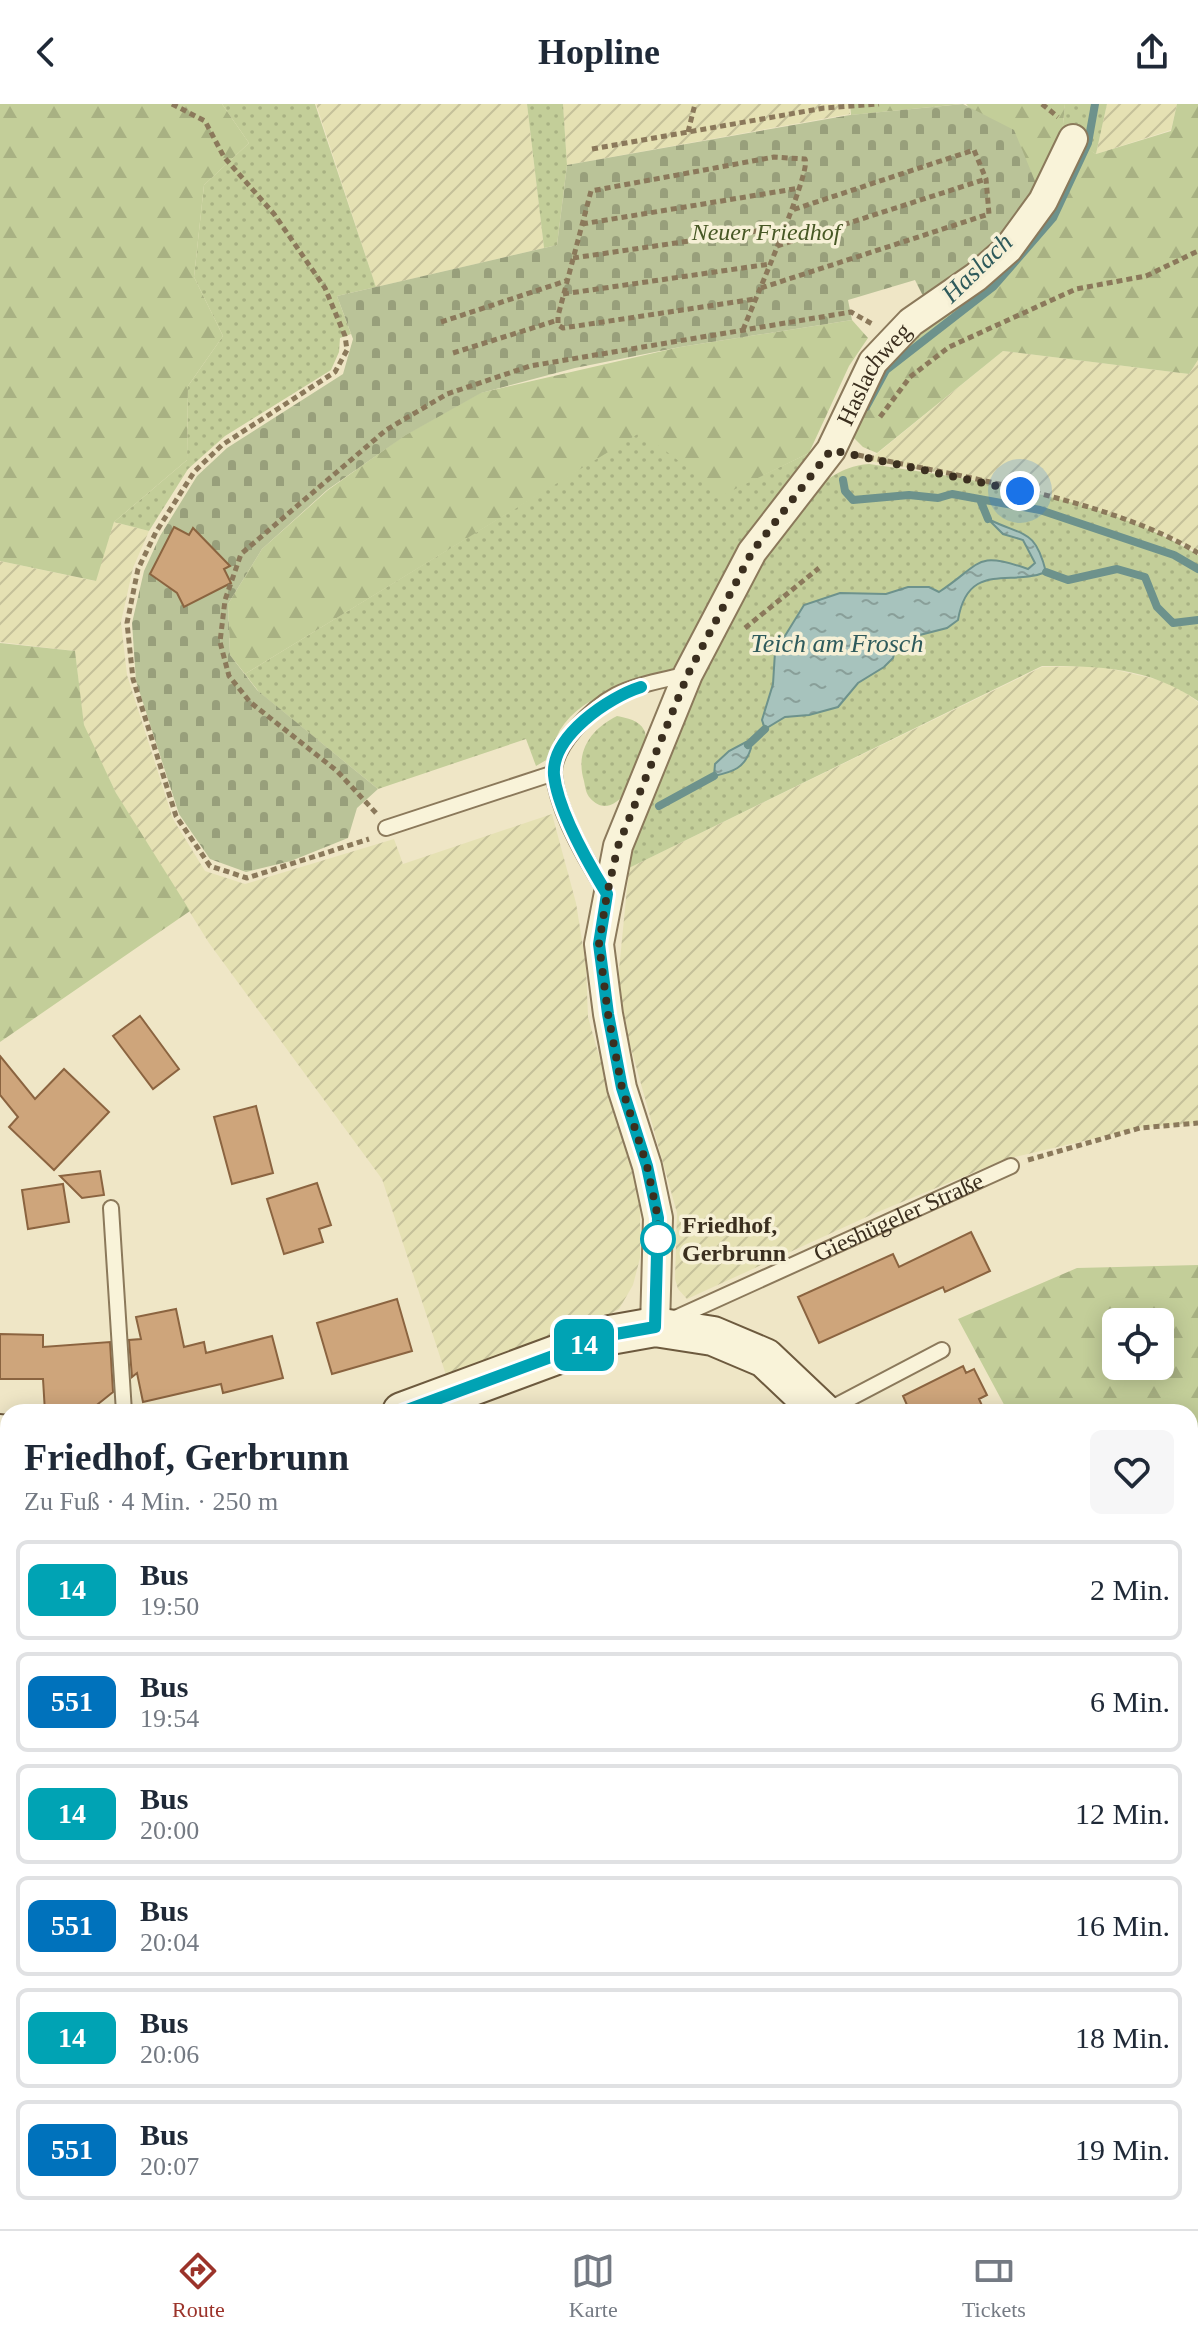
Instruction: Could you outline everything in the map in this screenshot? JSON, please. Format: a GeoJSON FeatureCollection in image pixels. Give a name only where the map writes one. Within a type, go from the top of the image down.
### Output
{"type":"FeatureCollection","features":[{"type":"Feature","properties":{"kind":"street","name":"Haslachweg"},"geometry":{"type":"LineString","coordinates":[[655,1327],[658,1218],[647,1166],[622,1088],[599,944],[618,846],[688,674],[752,552],[832,447],[873,362],[911,322],[976,277],[1008,249],[1043,201],[1073,139]]}},
{"type":"Feature","properties":{"kind":"street","name":"Gieshügeler Straße"},"geometry":{"type":"LineString","coordinates":[[424,1404],[610,1335],[655,1327],[713,1336],[765,1358],[814,1404]]}},
{"type":"Feature","properties":{"kind":"lane"},"geometry":{"type":"LineString","coordinates":[[607,894],[578,848],[554,773],[565,741],[588,715],[617,694],[688,674]]}},
{"type":"Feature","properties":{"kind":"lane"},"geometry":{"type":"LineString","coordinates":[[386,828],[554,773]]}},
{"type":"Feature","properties":{"kind":"lane","name":"Gieshügeler Straße"},"geometry":{"type":"LineString","coordinates":[[655,1327],[1011,1166]]}},
{"type":"Feature","properties":{"kind":"lane"},"geometry":{"type":"LineString","coordinates":[[111,1208],[123,1404]]}},
{"type":"Feature","properties":{"kind":"lane"},"geometry":{"type":"LineString","coordinates":[[838,1404],[942,1350]]}},
{"type":"Feature","properties":{"kind":"path"},"geometry":{"type":"LineString","coordinates":[[172,104],[205,121],[224,157],[274,214],[325,288],[345,336],[347,350],[335,372],[222,445],[194,472],[156,532],[138,569],[127,623],[133,679],[176,816],[210,866],[247,878],[367,840],[386,828],[366,800],[337,771],[250,702],[229,676],[220,642],[225,600],[241,554],[386,430],[447,394],[530,366],[851,312]]}},
{"type":"Feature","properties":{"kind":"path"},"geometry":{"type":"LineString","coordinates":[[688,132],[695,104]]}},
{"type":"Feature","properties":{"kind":"path"},"geometry":{"type":"LineString","coordinates":[[592,149],[824,108],[879,104]]}},
{"type":"Feature","properties":{"kind":"path"},"geometry":{"type":"LineString","coordinates":[[759,289],[989,214],[986,179],[974,150],[791,210]]}},
{"type":"Feature","properties":{"kind":"path"},"geometry":{"type":"LineString","coordinates":[[743,330],[800,188],[808,165],[805,159],[774,157],[598,188],[589,196],[563,294],[558,320],[563,328],[755,299]]}},
{"type":"Feature","properties":{"kind":"path"},"geometry":{"type":"LineString","coordinates":[[776,246],[986,179]]}},
{"type":"Feature","properties":{"kind":"path"},"geometry":{"type":"LineString","coordinates":[[582,224],[800,188]]}},
{"type":"Feature","properties":{"kind":"path"},"geometry":{"type":"LineString","coordinates":[[573,258],[785,227]]}},
{"type":"Feature","properties":{"kind":"path","name":"Haslachweg"},"geometry":{"type":"LineString","coordinates":[[832,447],[865,437],[910,377],[949,347],[1076,289],[1146,276],[1198,251]]}},
{"type":"Feature","properties":{"kind":"path"},"geometry":{"type":"LineString","coordinates":[[563,294],[770,264]]}},
{"type":"Feature","properties":{"kind":"path"},"geometry":{"type":"LineString","coordinates":[[441,322],[567,281]]}},
{"type":"Feature","properties":{"kind":"path"},"geometry":{"type":"LineString","coordinates":[[453,353],[558,320]]}},
{"type":"Feature","properties":{"kind":"path"},"geometry":{"type":"LineString","coordinates":[[832,447],[1082,507],[1170,536],[1198,553]]}},
{"type":"Feature","properties":{"kind":"path"},"geometry":{"type":"LineString","coordinates":[[736,635],[819,568]]}},
{"type":"Feature","properties":{"kind":"path"},"geometry":{"type":"LineString","coordinates":[[1011,1166],[1140,1128],[1198,1123]]}},
{"type":"Feature","properties":{"kind":"shaded area"},"geometry":{"type":"Polygon","coordinates":[[[316,104],[527,104],[544,248],[376,287],[316,104]]]}},
{"type":"Feature","properties":{"kind":"shaded area"},"geometry":{"type":"Polygon","coordinates":[[[563,104],[849,104],[850,114],[567,165],[563,104]]]}},
{"type":"Feature","properties":{"kind":"shaded area"},"geometry":{"type":"Polygon","coordinates":[[[1107,104],[1177,104],[1171,130],[1096,154],[1107,104]]]}},
{"type":"Feature","properties":{"kind":"shaded area"},"geometry":{"type":"Polygon","coordinates":[[[1003,351],[1189,374],[1198,360],[1198,553],[1172,537],[1084,507],[959,476],[868,461],[1003,351]]]}},
{"type":"Feature","properties":{"kind":"shaded area"},"geometry":{"type":"Polygon","coordinates":[[[114,522],[149,531],[133,568],[121,622],[127,675],[173,819],[205,871],[245,884],[394,839],[403,864],[552,814],[576,903],[586,965],[588,1017],[640,1200],[640,1258],[633,1285],[619,1309],[600,1320],[446,1375],[382,1179],[209,943],[117,795],[84,727],[75,651],[0,642],[0,561],[95,581],[114,522]]]}},
{"type":"Feature","properties":{"kind":"shaded area"},"geometry":{"type":"Polygon","coordinates":[[[1099,666],[1172,683],[1198,702],[1198,1123],[1139,1128],[1006,1159],[873,1214],[687,1299],[678,1289],[675,1279],[677,1213],[629,1041],[618,980],[629,868],[1042,667],[1099,666]]]}},
{"type":"Feature","properties":{"kind":"green space"},"geometry":{"type":"Polygon","coordinates":[[[0,104],[222,104],[249,143],[204,185],[194,277],[223,336],[188,386],[187,460],[114,522],[96,581],[0,561],[0,104]]]}},
{"type":"Feature","properties":{"kind":"green space"},"geometry":{"type":"Polygon","coordinates":[[[222,104],[315,104],[376,287],[337,296],[351,334],[340,338],[339,352],[331,370],[225,436],[188,469],[149,531],[114,522],[187,460],[188,386],[223,336],[194,277],[204,185],[249,143],[222,104]]]}},
{"type":"Feature","properties":{"kind":"green space"},"geometry":{"type":"Polygon","coordinates":[[[527,104],[563,104],[567,165],[557,245],[544,248],[527,104]]]}},
{"type":"Feature","properties":{"kind":"green space"},"geometry":{"type":"Polygon","coordinates":[[[850,104],[962,104],[851,115],[850,104]]]}},
{"type":"Feature","properties":{"kind":"green space","name":"Neuer Friedhof"},"geometry":{"type":"Polygon","coordinates":[[[963,104],[1014,130],[1037,186],[989,251],[924,298],[915,280],[848,300],[852,320],[680,347],[575,368],[481,393],[406,435],[327,490],[262,549],[228,604],[230,655],[257,690],[378,789],[357,808],[348,838],[291,861],[246,872],[210,859],[179,814],[136,681],[132,623],[144,571],[160,536],[197,476],[227,448],[343,374],[353,339],[337,296],[557,245],[567,165],[850,115],[963,104]]]}},
{"type":"Feature","properties":{"kind":"green space"},"geometry":{"type":"Polygon","coordinates":[[[966,104],[1065,104],[1062,134],[1037,186],[966,104]]]}},
{"type":"Feature","properties":{"kind":"green space"},"geometry":{"type":"Polygon","coordinates":[[[1065,104],[1107,104],[1096,154],[1062,134],[1065,104]]]}},
{"type":"Feature","properties":{"kind":"green space"},"geometry":{"type":"Polygon","coordinates":[[[1177,104],[1198,104],[1198,360],[1189,374],[1003,351],[877,453],[863,447],[849,433],[870,378],[1078,142],[1096,154],[1171,131],[1177,104]]]}},
{"type":"Feature","properties":{"kind":"green space"},"geometry":{"type":"Polygon","coordinates":[[[852,320],[868,338],[849,366],[809,453],[723,495],[641,432],[245,674],[230,655],[228,604],[262,549],[328,490],[405,435],[480,393],[680,347],[852,320]]]}},
{"type":"Feature","properties":{"kind":"green space"},"geometry":{"type":"Polygon","coordinates":[[[641,431],[723,494],[809,453],[681,666],[631,682],[583,706],[560,730],[548,759],[536,766],[526,739],[378,789],[259,692],[245,674],[641,431]]]}},
{"type":"Feature","properties":{"kind":"green space"},"geometry":{"type":"Polygon","coordinates":[[[869,464],[995,484],[1081,505],[1162,535],[1198,555],[1198,701],[1161,681],[1142,675],[1103,668],[1042,666],[629,868],[659,771],[765,548],[790,514],[826,480],[840,472],[869,464]]]}},
{"type":"Feature","properties":{"kind":"green space"},"geometry":{"type":"Polygon","coordinates":[[[0,643],[75,651],[84,725],[116,793],[190,911],[0,1042],[0,643]]]}},
{"type":"Feature","properties":{"kind":"green space"},"geometry":{"type":"Polygon","coordinates":[[[617,716],[642,727],[646,739],[644,753],[623,796],[612,804],[601,806],[588,794],[582,760],[587,742],[593,734],[617,716]]]}},
{"type":"Feature","properties":{"kind":"green space"},"geometry":{"type":"Polygon","coordinates":[[[1198,1265],[1198,1404],[1004,1404],[958,1319],[1077,1268],[1198,1265]]]}},
{"type":"Feature","properties":{"kind":"water","name":"Teich am Frosch"},"geometry":{"type":"Polygon","coordinates":[[[988,519],[1032,541],[1046,572],[981,582],[971,589],[963,601],[958,620],[947,628],[908,638],[896,647],[893,658],[884,667],[858,683],[838,707],[809,715],[785,717],[765,729],[762,720],[773,684],[775,652],[804,605],[840,593],[886,594],[908,587],[929,587],[939,592],[979,563],[997,561],[1028,569],[1035,563],[1023,540],[1003,534],[988,519]]]}},
{"type":"Feature","properties":{"kind":"water"},"geometry":{"type":"Polygon","coordinates":[[[746,742],[751,748],[742,765],[714,776],[715,764],[729,751],[746,742]]]}},
{"type":"Feature","properties":{"kind":"building"},"geometry":{"type":"Polygon","coordinates":[[[174,527],[189,535],[193,528],[230,566],[224,569],[231,583],[184,607],[177,593],[150,574],[174,527]]]}},
{"type":"Feature","properties":{"kind":"building"},"geometry":{"type":"Polygon","coordinates":[[[140,1016],[179,1069],[153,1089],[113,1036],[140,1016]]]}},
{"type":"Feature","properties":{"kind":"building"},"geometry":{"type":"Polygon","coordinates":[[[0,1056],[35,1099],[64,1069],[109,1112],[54,1170],[9,1127],[18,1117],[0,1095],[0,1056]]]}},
{"type":"Feature","properties":{"kind":"building"},"geometry":{"type":"Polygon","coordinates":[[[256,1106],[273,1173],[232,1184],[214,1117],[256,1106]]]}},
{"type":"Feature","properties":{"kind":"building"},"geometry":{"type":"Polygon","coordinates":[[[100,1171],[104,1195],[82,1198],[60,1176],[100,1171]]]}},
{"type":"Feature","properties":{"kind":"building"},"geometry":{"type":"Polygon","coordinates":[[[317,1183],[331,1225],[319,1229],[323,1242],[284,1254],[267,1199],[317,1183]]]}},
{"type":"Feature","properties":{"kind":"building"},"geometry":{"type":"Polygon","coordinates":[[[63,1184],[69,1222],[28,1229],[22,1190],[63,1184]]]}},
{"type":"Feature","properties":{"kind":"building"},"geometry":{"type":"Polygon","coordinates":[[[971,1232],[990,1271],[945,1292],[943,1287],[819,1343],[798,1297],[893,1254],[899,1267],[971,1232]]]}},
{"type":"Feature","properties":{"kind":"building"},"geometry":{"type":"Polygon","coordinates":[[[397,1299],[412,1351],[332,1374],[317,1323],[397,1299]]]}},
{"type":"Feature","properties":{"kind":"building"},"geometry":{"type":"Polygon","coordinates":[[[176,1309],[184,1347],[204,1342],[206,1353],[272,1336],[283,1378],[223,1393],[221,1384],[143,1402],[137,1373],[132,1377],[129,1340],[141,1339],[136,1317],[176,1309]]]}},
{"type":"Feature","properties":{"kind":"building"},"geometry":{"type":"Polygon","coordinates":[[[0,1334],[43,1335],[43,1347],[110,1342],[113,1392],[98,1404],[45,1404],[43,1379],[0,1379],[0,1334]]]}},
{"type":"Feature","properties":{"kind":"building"},"geometry":{"type":"Polygon","coordinates":[[[963,1366],[966,1373],[974,1369],[987,1395],[979,1399],[981,1404],[906,1404],[903,1396],[963,1366]]]}},
{"type":"Feature","properties":{"kind":"waterway","name":"Haslach"},"geometry":{"type":"LineString","coordinates":[[866,407],[886,370],[994,286],[1053,218],[1088,143],[1095,104]]}},
{"type":"Feature","properties":{"kind":"waterway"},"geometry":{"type":"LineString","coordinates":[[843,480],[845,491],[853,500],[909,495],[938,498],[952,494],[1040,510],[1174,555],[1198,569]]}},
{"type":"Feature","properties":{"kind":"waterway"},"geometry":{"type":"LineString","coordinates":[[981,502],[988,519]]}},
{"type":"Feature","properties":{"kind":"waterway"},"geometry":{"type":"LineString","coordinates":[[1046,572],[1068,580],[1117,569],[1145,577],[1157,607],[1173,623],[1198,620]]}},
{"type":"Feature","properties":{"kind":"waterway"},"geometry":{"type":"LineString","coordinates":[[748,745],[765,729]]}},
{"type":"Feature","properties":{"kind":"waterway"},"geometry":{"type":"LineString","coordinates":[[659,806],[714,776]]}},
{"type":"Feature","properties":{"kind":"bus line","name":"14"},"geometry":{"type":"LineString","coordinates":[[424,1404],[610,1335],[655,1327],[658,1218],[647,1166],[622,1088],[608,1014],[599,944],[607,894],[578,848],[554,773],[565,741],[588,715],[617,694],[641,687]]}},
{"type":"Feature","properties":{"kind":"place","name":"Friedhof, Gerbrunn"},"geometry":{"type":"Point","coordinates":[658,1239]}},
{"type":"Feature","properties":{"kind":"route"},"geometry":{"type":"LineString","coordinates":[[658,1239],[658,1218],[647,1166],[622,1088],[599,944],[618,846],[688,674],[752,552],[831,450],[1020,491]]}}]}
